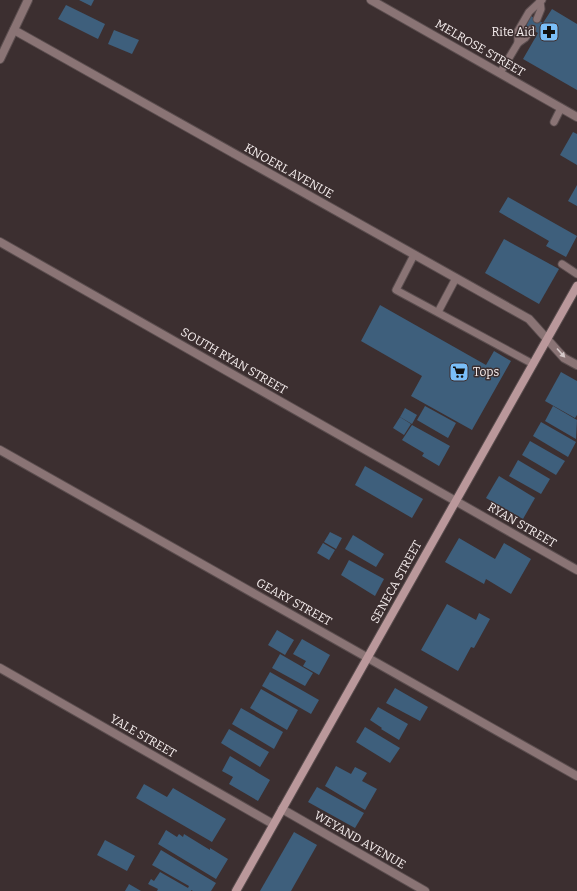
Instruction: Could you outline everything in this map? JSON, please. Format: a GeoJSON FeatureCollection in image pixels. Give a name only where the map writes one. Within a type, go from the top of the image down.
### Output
{"type":"FeatureCollection","features":[{"type":"Feature","properties":{"kind":"main road","name":"SENECA STREET"},"geometry":{"type":"LineString","coordinates":[[236,891],[577,286]]}},
{"type":"Feature","properties":{"kind":"street"},"geometry":{"type":"LineString","coordinates":[[0,59],[28,0]]}},
{"type":"Feature","properties":{"kind":"street","name":"MELROSE STREET"},"geometry":{"type":"LineString","coordinates":[[371,0],[577,117]]}},
{"type":"Feature","properties":{"kind":"street","name":"KNOERL AVENUE"},"geometry":{"type":"LineString","coordinates":[[14,30],[414,256],[529,319],[564,358],[577,365]]}},
{"type":"Feature","properties":{"kind":"street","name":"SOUTH RYAN STREET"},"geometry":{"type":"LineString","coordinates":[[0,242],[455,501]]}},
{"type":"Feature","properties":{"kind":"street","name":"GEARY STREET"},"geometry":{"type":"LineString","coordinates":[[0,450],[577,776]]}},
{"type":"Feature","properties":{"kind":"street","name":"RYAN STREET"},"geometry":{"type":"LineString","coordinates":[[455,501],[577,570]]}},
{"type":"Feature","properties":{"kind":"street","name":"YALE STREET"},"geometry":{"type":"LineString","coordinates":[[0,668],[273,824]]}},
{"type":"Feature","properties":{"kind":"street","name":"WEYAND AVENUE"},"geometry":{"type":"LineString","coordinates":[[282,809],[425,891]]}},
{"type":"Feature","properties":{"kind":"lane"},"geometry":{"type":"LineString","coordinates":[[518,44],[518,31],[529,12],[541,1]]}},
{"type":"Feature","properties":{"kind":"lane"},"geometry":{"type":"LineString","coordinates":[[537,19],[541,9],[541,1]]}},
{"type":"Feature","properties":{"kind":"lane"},"geometry":{"type":"LineString","coordinates":[[500,74],[518,44],[532,29]]}},
{"type":"Feature","properties":{"kind":"lane"},"geometry":{"type":"LineString","coordinates":[[554,122],[561,108]]}},
{"type":"Feature","properties":{"kind":"lane"},"geometry":{"type":"LineString","coordinates":[[414,256],[396,290],[533,364]]}},
{"type":"Feature","properties":{"kind":"lane"},"geometry":{"type":"LineString","coordinates":[[562,264],[577,274]]}},
{"type":"Feature","properties":{"kind":"lane"},"geometry":{"type":"LineString","coordinates":[[438,312],[456,278]]}},
{"type":"Feature","properties":{"kind":"building"},"geometry":{"type":"Polygon","coordinates":[[[79,0],[94,0],[91,6],[79,0]]]}},
{"type":"Feature","properties":{"kind":"building"},"geometry":{"type":"Polygon","coordinates":[[[66,5],[105,24],[98,39],[58,19],[66,5]]]}},
{"type":"Feature","properties":{"kind":"building","name":"Rite Aid"},"geometry":{"type":"Polygon","coordinates":[[[552,9],[577,24],[577,90],[523,59],[538,33],[526,26],[531,16],[543,23],[552,9]]]}},
{"type":"Feature","properties":{"kind":"building"},"geometry":{"type":"Polygon","coordinates":[[[114,30],[139,40],[132,54],[108,44],[114,30]]]}},
{"type":"Feature","properties":{"kind":"building"},"geometry":{"type":"Polygon","coordinates":[[[573,132],[577,134],[577,165],[560,155],[573,132]]]}},
{"type":"Feature","properties":{"kind":"building"},"geometry":{"type":"Polygon","coordinates":[[[577,185],[577,206],[568,201],[577,185]]]}},
{"type":"Feature","properties":{"kind":"building"},"geometry":{"type":"Polygon","coordinates":[[[508,197],[577,236],[566,257],[546,246],[549,241],[499,212],[508,197]]]}},
{"type":"Feature","properties":{"kind":"building"},"geometry":{"type":"Polygon","coordinates":[[[504,239],[559,269],[539,304],[485,273],[504,239]]]}},
{"type":"Feature","properties":{"kind":"building"},"geometry":{"type":"Polygon","coordinates":[[[380,305],[486,365],[494,351],[511,361],[472,430],[411,396],[422,376],[361,341],[380,305]]]}},
{"type":"Feature","properties":{"kind":"building"},"geometry":{"type":"Polygon","coordinates":[[[561,372],[577,381],[577,415],[575,418],[545,401],[561,372]]]}},
{"type":"Feature","properties":{"kind":"building"},"geometry":{"type":"Polygon","coordinates":[[[425,406],[456,423],[448,438],[417,420],[425,406]]]}},
{"type":"Feature","properties":{"kind":"building"},"geometry":{"type":"Polygon","coordinates":[[[553,406],[577,420],[576,439],[545,421],[553,406]]]}},
{"type":"Feature","properties":{"kind":"building"},"geometry":{"type":"Polygon","coordinates":[[[405,408],[417,415],[412,424],[400,417],[405,408]]]}},
{"type":"Feature","properties":{"kind":"building"},"geometry":{"type":"Polygon","coordinates":[[[400,417],[411,424],[404,435],[393,428],[400,417]]]}},
{"type":"Feature","properties":{"kind":"building"},"geometry":{"type":"Polygon","coordinates":[[[541,422],[576,442],[568,457],[533,436],[541,422]]]}},
{"type":"Feature","properties":{"kind":"building"},"geometry":{"type":"Polygon","coordinates":[[[412,425],[450,446],[439,466],[422,456],[424,453],[402,440],[412,425]]]}},
{"type":"Feature","properties":{"kind":"building"},"geometry":{"type":"Polygon","coordinates":[[[530,441],[565,461],[556,475],[522,455],[530,441]]]}},
{"type":"Feature","properties":{"kind":"building"},"geometry":{"type":"Polygon","coordinates":[[[518,460],[550,479],[541,494],[509,476],[518,460]]]}},
{"type":"Feature","properties":{"kind":"building"},"geometry":{"type":"Polygon","coordinates":[[[365,466],[423,499],[412,518],[355,485],[365,466]]]}},
{"type":"Feature","properties":{"kind":"building"},"geometry":{"type":"Polygon","coordinates":[[[499,476],[535,498],[523,519],[486,498],[499,476]]]}},
{"type":"Feature","properties":{"kind":"building"},"geometry":{"type":"Polygon","coordinates":[[[330,532],[342,538],[336,549],[324,542],[330,532]]]}},
{"type":"Feature","properties":{"kind":"building"},"geometry":{"type":"Polygon","coordinates":[[[353,535],[384,554],[376,567],[345,549],[353,535]]]}},
{"type":"Feature","properties":{"kind":"building"},"geometry":{"type":"Polygon","coordinates":[[[459,538],[495,559],[504,543],[531,559],[511,594],[486,579],[484,584],[445,562],[459,538]]]}},
{"type":"Feature","properties":{"kind":"building"},"geometry":{"type":"Polygon","coordinates":[[[323,543],[335,550],[329,560],[317,553],[323,543]]]}},
{"type":"Feature","properties":{"kind":"building"},"geometry":{"type":"Polygon","coordinates":[[[349,560],[384,579],[375,596],[341,575],[349,560]]]}},
{"type":"Feature","properties":{"kind":"building"},"geometry":{"type":"Polygon","coordinates":[[[447,604],[476,620],[479,613],[490,619],[474,648],[471,647],[458,671],[421,650],[447,604]]]}},
{"type":"Feature","properties":{"kind":"building"},"geometry":{"type":"Polygon","coordinates":[[[277,630],[294,640],[285,655],[268,645],[277,630]]]}},
{"type":"Feature","properties":{"kind":"building"},"geometry":{"type":"Polygon","coordinates":[[[302,639],[330,655],[319,675],[303,666],[306,661],[293,654],[302,639]]]}},
{"type":"Feature","properties":{"kind":"building"},"geometry":{"type":"Polygon","coordinates":[[[280,654],[313,673],[305,686],[272,668],[280,654]]]}},
{"type":"Feature","properties":{"kind":"building"},"geometry":{"type":"Polygon","coordinates":[[[270,672],[319,700],[311,714],[262,686],[270,672]]]}},
{"type":"Feature","properties":{"kind":"building"},"geometry":{"type":"Polygon","coordinates":[[[395,688],[428,707],[420,721],[386,703],[395,688]]]}},
{"type":"Feature","properties":{"kind":"building"},"geometry":{"type":"Polygon","coordinates":[[[261,689],[298,710],[287,730],[250,708],[261,689]]]}},
{"type":"Feature","properties":{"kind":"building"},"geometry":{"type":"Polygon","coordinates":[[[378,707],[408,724],[399,740],[370,720],[378,707]]]}},
{"type":"Feature","properties":{"kind":"building"},"geometry":{"type":"Polygon","coordinates":[[[241,708],[283,732],[274,749],[232,724],[241,708]]]}},
{"type":"Feature","properties":{"kind":"building"},"geometry":{"type":"Polygon","coordinates":[[[365,727],[400,748],[390,763],[356,742],[365,727]]]}},
{"type":"Feature","properties":{"kind":"building"},"geometry":{"type":"Polygon","coordinates":[[[229,729],[269,752],[260,767],[221,743],[229,729]]]}},
{"type":"Feature","properties":{"kind":"building"},"geometry":{"type":"Polygon","coordinates":[[[230,756],[270,780],[258,801],[229,784],[233,777],[222,771],[230,756]]]}},
{"type":"Feature","properties":{"kind":"building"},"geometry":{"type":"Polygon","coordinates":[[[336,766],[351,774],[355,767],[367,773],[362,781],[377,789],[365,810],[325,786],[336,766]]]}},
{"type":"Feature","properties":{"kind":"building"},"geometry":{"type":"Polygon","coordinates":[[[144,784],[167,797],[173,788],[226,819],[212,842],[136,798],[144,784]]]}},
{"type":"Feature","properties":{"kind":"building"},"geometry":{"type":"Polygon","coordinates":[[[317,787],[364,813],[355,828],[308,802],[317,787]]]}},
{"type":"Feature","properties":{"kind":"building"},"geometry":{"type":"Polygon","coordinates":[[[166,830],[177,837],[179,834],[183,837],[184,834],[228,859],[216,879],[158,844],[166,830]]]}},
{"type":"Feature","properties":{"kind":"building"},"geometry":{"type":"Polygon","coordinates":[[[294,832],[317,845],[291,891],[260,891],[294,832]]]}},
{"type":"Feature","properties":{"kind":"building"},"geometry":{"type":"Polygon","coordinates":[[[105,840],[135,856],[127,871],[97,855],[105,840]]]}},
{"type":"Feature","properties":{"kind":"building"},"geometry":{"type":"Polygon","coordinates":[[[161,850],[216,883],[211,891],[157,891],[158,889],[148,884],[151,879],[154,881],[160,872],[188,888],[189,886],[152,865],[161,850]]]}},
{"type":"Feature","properties":{"kind":"building"},"geometry":{"type":"Polygon","coordinates":[[[129,884],[141,891],[125,891],[129,884]]]}},
{"type":"Feature","properties":{"kind":"place","name":"Rite Aid"},"geometry":{"type":"Point","coordinates":[549,32]}},
{"type":"Feature","properties":{"kind":"place","name":"Tops"},"geometry":{"type":"Point","coordinates":[459,372]}}]}
